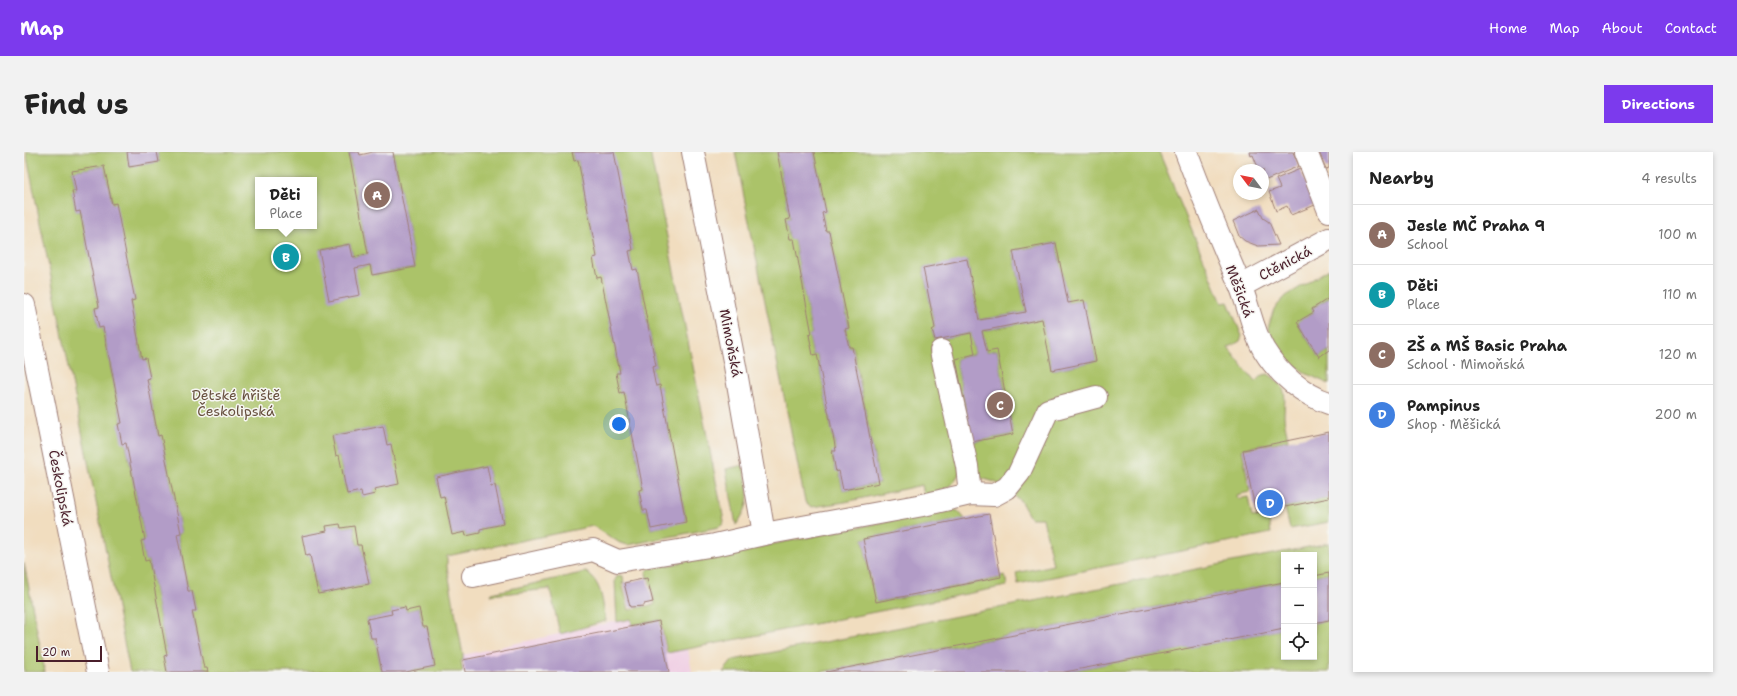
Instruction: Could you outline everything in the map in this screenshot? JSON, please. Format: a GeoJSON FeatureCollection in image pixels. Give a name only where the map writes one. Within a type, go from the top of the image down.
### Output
{"type":"FeatureCollection","features":[{"type":"Feature","properties":{"kind":"street","name":"Mimoňská"},"geometry":{"type":"LineString","coordinates":[[693,152],[735,366],[764,534]]}},
{"type":"Feature","properties":{"kind":"street","name":"Měšická"},"geometry":{"type":"LineString","coordinates":[[1186,152],[1229,260],[1241,286],[1249,314],[1264,350],[1281,372],[1319,400],[1329,403]]}},
{"type":"Feature","properties":{"kind":"street"},"geometry":{"type":"LineString","coordinates":[[1306,152],[1329,211]]}},
{"type":"Feature","properties":{"kind":"street","name":"Ctěnická"},"geometry":{"type":"LineString","coordinates":[[1241,286],[1329,239]]}},
{"type":"Feature","properties":{"kind":"street","name":"Českolipská"},"geometry":{"type":"LineString","coordinates":[[24,305],[98,672]]}},
{"type":"Feature","properties":{"kind":"street"},"geometry":{"type":"LineString","coordinates":[[941,351],[967,466],[970,494]]}},
{"type":"Feature","properties":{"kind":"street"},"geometry":{"type":"LineString","coordinates":[[473,576],[593,550],[618,561],[715,545],[764,534],[923,505],[970,494],[994,495],[1007,488],[1019,473],[1048,410],[1096,397]]}},
{"type":"Feature","properties":{"kind":"shaded area"},"geometry":{"type":"Polygon","coordinates":[[[681,607],[692,672],[463,672],[463,655],[681,607]]]}},
{"type":"Feature","properties":{"kind":"green space","name":"Dětské hřiště Českolipská"},"geometry":{"type":"Polygon","coordinates":[[[26,152],[127,152],[130,167],[159,162],[157,152],[349,152],[368,254],[353,257],[350,244],[319,250],[355,268],[370,265],[372,275],[415,267],[393,152],[572,152],[574,161],[578,160],[597,257],[593,258],[601,277],[620,373],[616,374],[620,393],[624,392],[643,489],[639,491],[643,510],[647,510],[651,529],[686,521],[660,386],[656,386],[655,383],[652,367],[656,366],[637,269],[633,270],[629,251],[633,250],[610,152],[650,152],[724,521],[723,524],[719,527],[628,545],[620,543],[593,526],[447,556],[447,567],[463,655],[463,660],[461,661],[463,672],[406,672],[435,666],[427,627],[423,627],[419,608],[406,611],[405,607],[391,610],[392,614],[367,619],[371,638],[375,638],[382,672],[208,672],[207,668],[204,668],[192,611],[196,610],[192,591],[188,591],[177,534],[181,533],[161,436],[158,436],[147,379],[150,378],[146,359],[142,359],[131,301],[135,300],[104,166],[72,171],[76,191],[72,192],[76,211],[80,211],[99,307],[95,308],[99,327],[103,327],[145,540],[141,541],[145,560],[149,560],[167,655],[164,656],[167,672],[130,672],[26,152]],[[383,426],[332,436],[336,456],[339,455],[347,494],[361,491],[362,497],[375,494],[374,489],[387,445],[383,426]],[[487,466],[436,477],[440,496],[444,496],[452,535],[465,532],[466,536],[480,533],[480,529],[503,524],[495,485],[491,486],[487,466]],[[340,524],[326,526],[327,531],[306,556],[310,555],[318,594],[369,584],[361,545],[357,545],[354,526],[341,528],[340,524]]]}},
{"type":"Feature","properties":{"kind":"green space"},"geometry":{"type":"Polygon","coordinates":[[[735,152],[777,152],[790,219],[786,220],[790,239],[794,239],[812,334],[809,335],[813,355],[817,354],[836,451],[832,452],[836,471],[839,471],[843,490],[879,483],[853,347],[849,347],[845,329],[849,327],[829,231],[826,231],[822,213],[826,212],[814,152],[1159,152],[1222,303],[1228,302],[1242,336],[1240,341],[1228,348],[1255,382],[1263,375],[1268,374],[1279,383],[1284,392],[1284,418],[1288,440],[1242,449],[1250,492],[1236,495],[1237,499],[1248,497],[1252,517],[1268,515],[1271,533],[1018,584],[1016,573],[1053,565],[1043,518],[1030,518],[1020,500],[995,482],[981,478],[975,471],[960,472],[953,483],[945,489],[924,495],[922,485],[845,502],[812,507],[806,504],[735,152]],[[1056,243],[1013,251],[1026,312],[979,320],[967,260],[923,268],[935,328],[932,330],[935,340],[971,333],[975,354],[956,359],[972,442],[1013,434],[997,350],[987,352],[982,331],[1042,319],[1052,370],[1096,361],[1084,300],[1068,303],[1056,243]]]}},
{"type":"Feature","properties":{"kind":"green space"},"geometry":{"type":"Polygon","coordinates":[[[1329,269],[1329,298],[1312,308],[1314,312],[1297,323],[1319,357],[1329,350],[1329,384],[1307,374],[1292,363],[1270,337],[1268,328],[1274,309],[1286,296],[1329,269]]]}},
{"type":"Feature","properties":{"kind":"green space"},"geometry":{"type":"Polygon","coordinates":[[[744,465],[748,496],[745,510],[736,525],[726,469],[744,465]]]}},
{"type":"Feature","properties":{"kind":"green space"},"geometry":{"type":"Polygon","coordinates":[[[1329,498],[1329,522],[1290,529],[1285,507],[1329,498]]]}},
{"type":"Feature","properties":{"kind":"green space"},"geometry":{"type":"Polygon","coordinates":[[[949,509],[958,511],[965,519],[863,539],[871,584],[873,584],[877,602],[1001,578],[1001,576],[1005,575],[1007,586],[667,653],[660,620],[632,625],[631,619],[617,622],[615,580],[618,575],[623,576],[624,583],[622,583],[629,610],[655,604],[649,578],[647,578],[646,572],[649,569],[949,509]]]}},
{"type":"Feature","properties":{"kind":"green space"},"geometry":{"type":"Polygon","coordinates":[[[1329,543],[1329,573],[1317,575],[1317,552],[1283,552],[1329,543]]]}},
{"type":"Feature","properties":{"kind":"green space"},"geometry":{"type":"Polygon","coordinates":[[[1281,552],[1281,583],[822,672],[723,672],[733,660],[1281,552]]]}},
{"type":"Feature","properties":{"kind":"green space"},"geometry":{"type":"Polygon","coordinates":[[[24,563],[45,672],[24,672],[24,563]]]}},
{"type":"Feature","properties":{"kind":"green space"},"geometry":{"type":"Polygon","coordinates":[[[586,572],[592,577],[599,588],[606,621],[560,634],[550,589],[491,595],[492,593],[586,572]]]}},
{"type":"Feature","properties":{"kind":"green space"},"geometry":{"type":"Polygon","coordinates":[[[1329,620],[1329,672],[1065,672],[1281,630],[1281,660],[1317,660],[1317,622],[1329,620]]]}},
{"type":"Feature","properties":{"kind":"building"},"geometry":{"type":"Polygon","coordinates":[[[127,152],[157,152],[159,162],[129,167],[127,152]]]}},
{"type":"Feature","properties":{"kind":"building"},"geometry":{"type":"Polygon","coordinates":[[[349,152],[359,152],[360,155],[373,152],[393,152],[415,267],[372,275],[370,265],[355,268],[360,295],[329,301],[319,250],[350,244],[353,257],[368,254],[349,152]]]}},
{"type":"Feature","properties":{"kind":"building"},"geometry":{"type":"Polygon","coordinates":[[[572,152],[614,152],[633,250],[629,251],[633,270],[637,269],[656,366],[652,367],[655,383],[656,386],[660,385],[686,522],[651,529],[647,510],[643,510],[639,490],[643,489],[624,392],[620,393],[616,373],[620,373],[601,277],[597,278],[593,258],[597,257],[578,160],[574,161],[572,152]]]}},
{"type":"Feature","properties":{"kind":"building"},"geometry":{"type":"Polygon","coordinates":[[[777,152],[814,152],[826,212],[822,213],[826,231],[829,231],[849,328],[845,329],[849,347],[852,347],[879,483],[843,490],[839,471],[836,472],[832,451],[836,451],[817,354],[813,355],[809,335],[812,334],[794,239],[790,239],[786,220],[790,219],[777,152]]]}},
{"type":"Feature","properties":{"kind":"building"},"geometry":{"type":"Polygon","coordinates":[[[1250,152],[1293,152],[1299,166],[1269,179],[1269,164],[1257,164],[1253,155],[1251,156],[1250,152]]]}},
{"type":"Feature","properties":{"kind":"building"},"geometry":{"type":"Polygon","coordinates":[[[1319,152],[1329,152],[1329,168],[1326,169],[1319,152]]]}},
{"type":"Feature","properties":{"kind":"building"},"geometry":{"type":"Polygon","coordinates":[[[104,166],[112,204],[116,203],[135,300],[131,301],[142,359],[146,358],[150,378],[147,379],[158,436],[161,435],[181,533],[177,534],[188,591],[192,591],[196,611],[192,611],[204,668],[207,668],[208,672],[167,672],[164,656],[167,655],[149,560],[145,561],[141,541],[145,540],[126,443],[122,444],[118,424],[122,423],[103,327],[99,328],[95,308],[99,307],[80,211],[76,212],[72,191],[76,191],[72,171],[104,166]]]}},
{"type":"Feature","properties":{"kind":"building"},"geometry":{"type":"Polygon","coordinates":[[[1300,169],[1315,205],[1291,215],[1287,206],[1276,211],[1269,192],[1280,188],[1276,179],[1300,169]]]}},
{"type":"Feature","properties":{"kind":"building"},"geometry":{"type":"Polygon","coordinates":[[[1259,209],[1263,218],[1269,222],[1279,245],[1258,246],[1245,241],[1239,236],[1233,221],[1259,209]]]}},
{"type":"Feature","properties":{"kind":"building"},"geometry":{"type":"Polygon","coordinates":[[[1056,243],[1068,303],[1084,300],[1096,361],[1052,370],[1042,319],[982,331],[987,352],[997,350],[1013,434],[972,442],[956,359],[975,354],[971,333],[935,340],[932,330],[935,328],[923,268],[967,259],[979,320],[1026,312],[1013,251],[1056,243]]]}},
{"type":"Feature","properties":{"kind":"building"},"geometry":{"type":"Polygon","coordinates":[[[1329,298],[1329,350],[1319,357],[1297,322],[1314,312],[1312,309],[1329,298]]]}},
{"type":"Feature","properties":{"kind":"building"},"geometry":{"type":"Polygon","coordinates":[[[383,426],[387,445],[391,444],[399,484],[374,489],[375,494],[362,497],[361,491],[347,494],[339,455],[336,456],[332,436],[383,426]]]}},
{"type":"Feature","properties":{"kind":"building"},"geometry":{"type":"Polygon","coordinates":[[[1329,432],[1329,498],[1256,513],[1243,450],[1329,432]]]}},
{"type":"Feature","properties":{"kind":"building"},"geometry":{"type":"Polygon","coordinates":[[[487,466],[491,486],[495,485],[503,524],[480,529],[480,533],[466,536],[465,532],[452,535],[444,496],[440,497],[436,477],[487,466]]]}},
{"type":"Feature","properties":{"kind":"building"},"geometry":{"type":"Polygon","coordinates":[[[989,514],[1001,577],[876,602],[863,539],[989,514]]]}},
{"type":"Feature","properties":{"kind":"building"},"geometry":{"type":"Polygon","coordinates":[[[340,524],[341,528],[354,526],[357,545],[361,545],[369,584],[318,594],[310,555],[306,556],[302,536],[327,531],[326,526],[340,524]]]}},
{"type":"Feature","properties":{"kind":"building"},"geometry":{"type":"Polygon","coordinates":[[[1329,573],[1329,620],[1317,622],[1317,588],[1317,575],[1329,573]]]}},
{"type":"Feature","properties":{"kind":"building"},"geometry":{"type":"Polygon","coordinates":[[[647,578],[653,602],[644,604],[644,606],[630,607],[624,583],[647,578]]]}},
{"type":"Feature","properties":{"kind":"building"},"geometry":{"type":"Polygon","coordinates":[[[1281,583],[1281,630],[1164,653],[1065,672],[826,672],[1281,583]]]}},
{"type":"Feature","properties":{"kind":"building"},"geometry":{"type":"Polygon","coordinates":[[[405,607],[406,611],[419,608],[423,627],[427,627],[435,666],[406,672],[382,672],[375,638],[371,638],[367,619],[392,614],[391,610],[405,607]]]}},
{"type":"Feature","properties":{"kind":"building"},"geometry":{"type":"Polygon","coordinates":[[[659,621],[669,672],[465,672],[463,660],[659,621]]]}},
{"type":"Feature","properties":{"kind":"place","name":"Jesle MČ Praha 9"},"geometry":{"type":"Point","coordinates":[377,195]}},
{"type":"Feature","properties":{"kind":"place","name":"Děti"},"geometry":{"type":"Point","coordinates":[286,257]}},
{"type":"Feature","properties":{"kind":"place","name":"ZŠ a MŠ Basic Praha"},"geometry":{"type":"Point","coordinates":[1000,405]}},
{"type":"Feature","properties":{"kind":"place","name":"Pampinus"},"geometry":{"type":"Point","coordinates":[1270,503]}}]}
